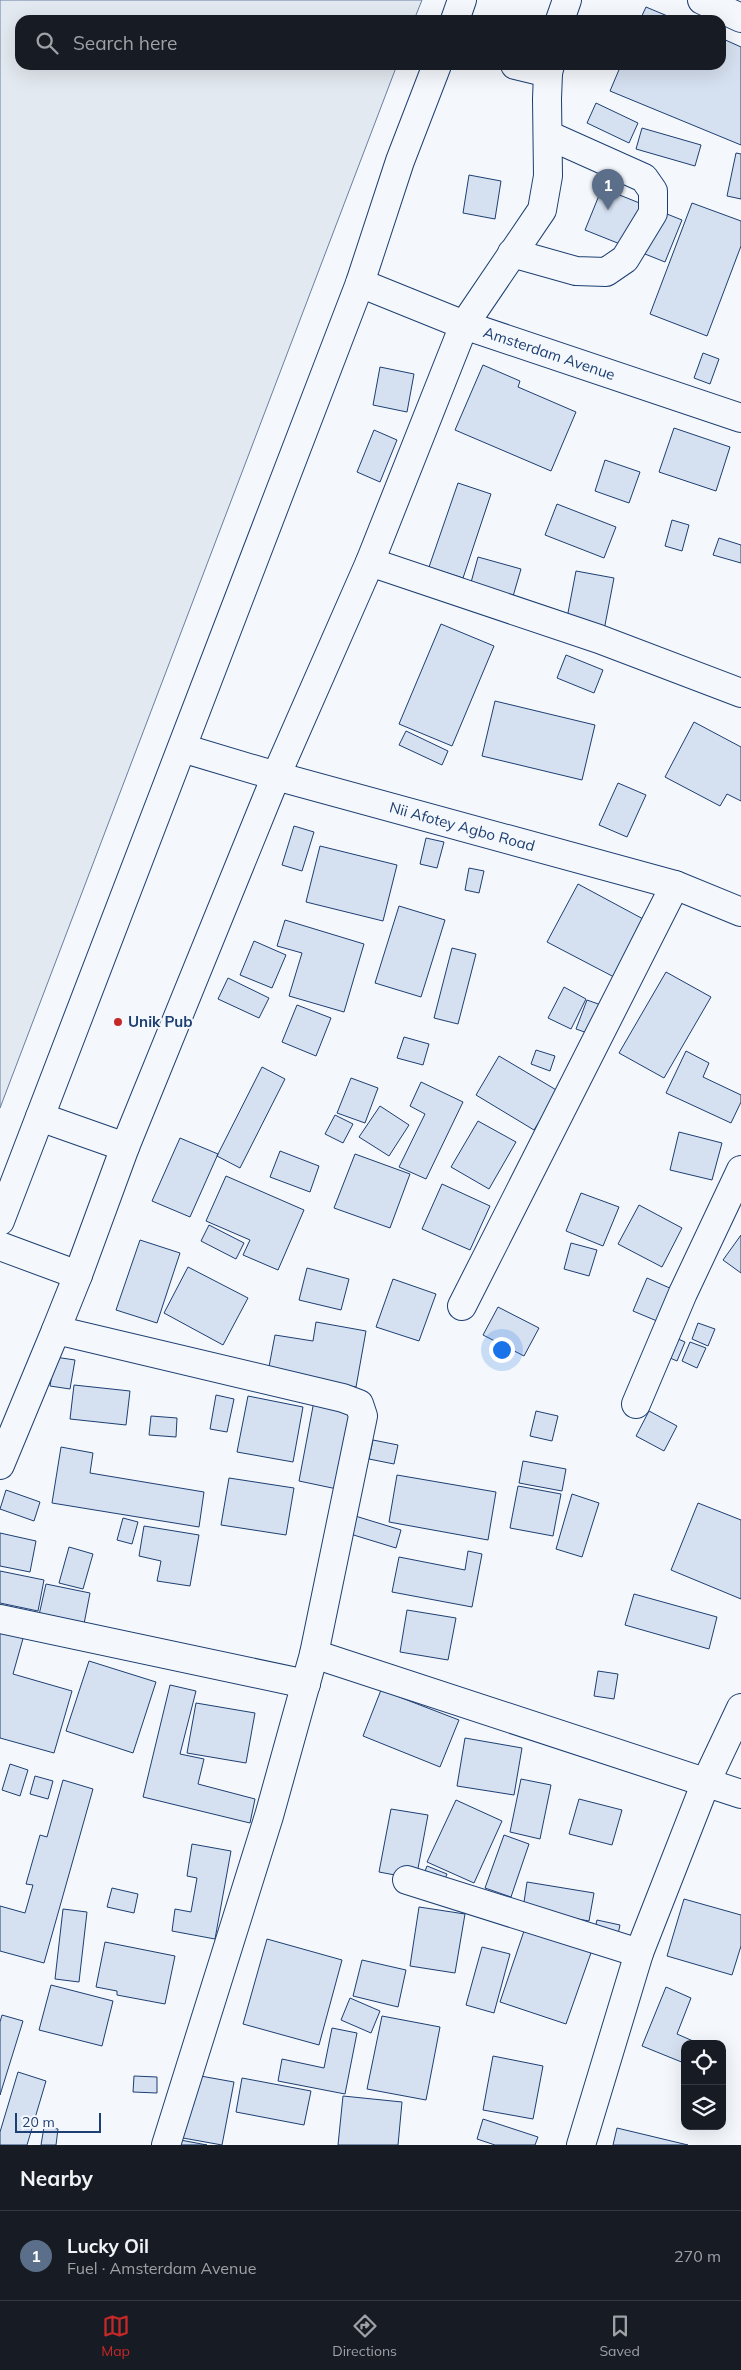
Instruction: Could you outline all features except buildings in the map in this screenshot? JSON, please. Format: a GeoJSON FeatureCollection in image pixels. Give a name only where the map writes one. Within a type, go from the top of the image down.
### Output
{"type":"FeatureCollection","features":[{"type":"Feature","properties":{"kind":"main road"},"geometry":{"type":"LineString","coordinates":[[457,15],[462,0]]}},
{"type":"Feature","properties":{"kind":"main road"},"geometry":{"type":"LineString","coordinates":[[562,15],[566,0]]}},
{"type":"Feature","properties":{"kind":"main road"},"geometry":{"type":"LineString","coordinates":[[702,0],[741,18]]}},
{"type":"Feature","properties":{"kind":"main road"},"geometry":{"type":"LineString","coordinates":[[0,1221],[360,283],[400,161],[435,70]]}},
{"type":"Feature","properties":{"kind":"main road"},"geometry":{"type":"LineString","coordinates":[[0,1465],[78,1275],[125,1147],[276,776],[370,562],[464,325],[542,210],[548,176],[549,70]]}},
{"type":"Feature","properties":{"kind":"main road"},"geometry":{"type":"LineString","coordinates":[[512,253],[576,271],[606,272],[625,259],[653,213],[653,191],[644,178],[548,135]]}},
{"type":"Feature","properties":{"kind":"main road","name":"Amsterdam Avenue"},"geometry":{"type":"LineString","coordinates":[[360,283],[464,325],[741,418]]}},
{"type":"Feature","properties":{"kind":"main road"},"geometry":{"type":"LineString","coordinates":[[370,562],[600,640],[741,693]]}},
{"type":"Feature","properties":{"kind":"main road","name":"Nii Afotey Agbo Road"},"geometry":{"type":"LineString","coordinates":[[182,748],[276,776],[675,885],[741,912]]}},
{"type":"Feature","properties":{"kind":"main road"},"geometry":{"type":"LineString","coordinates":[[462,1306],[675,885]]}},
{"type":"Feature","properties":{"kind":"main road"},"geometry":{"type":"LineString","coordinates":[[40,1117],[125,1147]]}},
{"type":"Feature","properties":{"kind":"main road"},"geometry":{"type":"LineString","coordinates":[[636,1404],[690,1278],[741,1170]]}},
{"type":"Feature","properties":{"kind":"main road"},"geometry":{"type":"LineString","coordinates":[[0,1246],[78,1275]]}},
{"type":"Feature","properties":{"kind":"main road"},"geometry":{"type":"LineString","coordinates":[[56,1330],[343,1398],[359,1404],[363,1416],[314,1654],[306,1684],[269,1816],[166,2145]]}},
{"type":"Feature","properties":{"kind":"main road"},"geometry":{"type":"LineString","coordinates":[[0,1619],[306,1684]]}},
{"type":"Feature","properties":{"kind":"main road"},"geometry":{"type":"LineString","coordinates":[[314,1654],[741,1794]]}},
{"type":"Feature","properties":{"kind":"main road"},"geometry":{"type":"LineString","coordinates":[[581,2145],[640,1953],[706,1782],[741,1708]]}},
{"type":"Feature","properties":{"kind":"main road"},"geometry":{"type":"LineString","coordinates":[[407,1880],[640,1953]]}},
{"type":"Feature","properties":{"kind":"shaded area"},"geometry":{"type":"Polygon","coordinates":[[[0,0],[422,0],[416,15],[15,15],[15,70],[395,70],[0,1108],[0,0]]]}},
{"type":"Feature","properties":{"kind":"place","name":"Lucky Oil"},"geometry":{"type":"Point","coordinates":[608,210]}},
{"type":"Feature","properties":{"kind":"place","name":"Unik Pub"},"geometry":{"type":"Point","coordinates":[118,1022]}}]}
